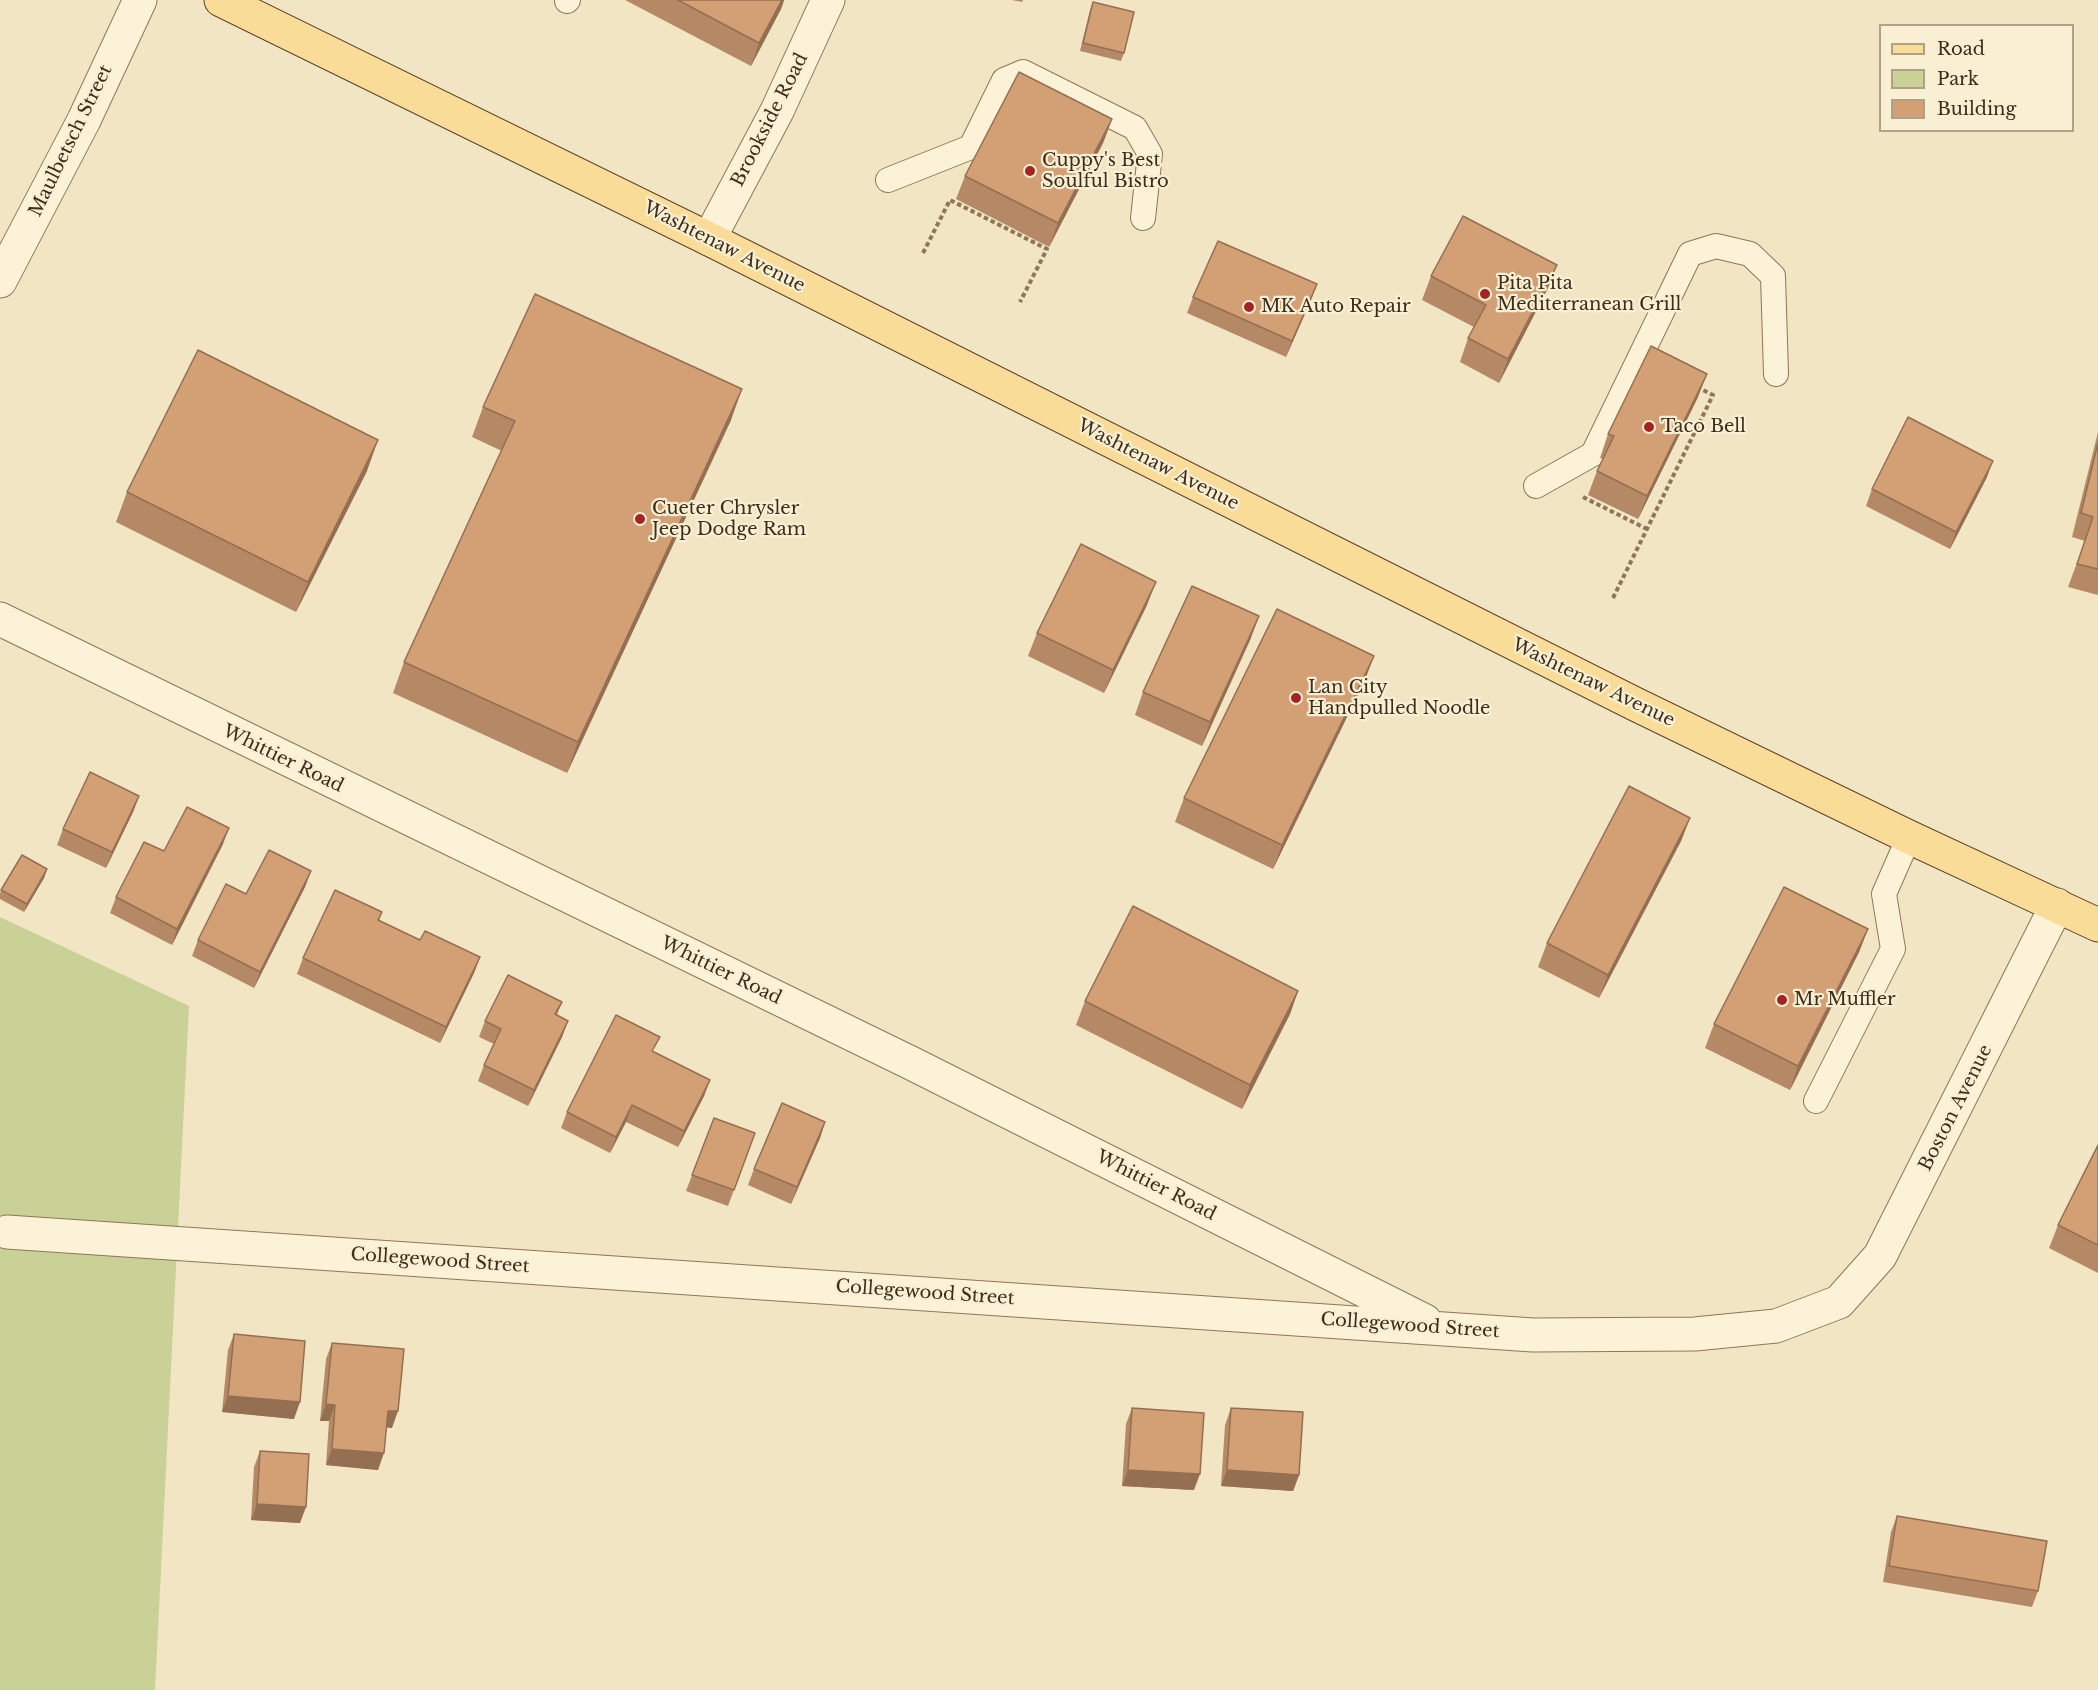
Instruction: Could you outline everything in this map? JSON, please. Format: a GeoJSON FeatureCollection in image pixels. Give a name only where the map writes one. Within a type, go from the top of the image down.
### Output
{"type":"FeatureCollection","features":[{"type":"Feature","properties":{"kind":"main road","name":"Washtenaw Avenue"},"geometry":{"type":"LineString","coordinates":[[221,0],[709,239],[1479,627],[1909,837],[2098,925]]}},
{"type":"Feature","properties":{"kind":"street","name":"Maulbetsch Street"},"geometry":{"type":"LineString","coordinates":[[0,281],[84,120],[140,0]]}},
{"type":"Feature","properties":{"kind":"street","name":"Brookside Road"},"geometry":{"type":"LineString","coordinates":[[709,239],[777,111],[828,0]]}},
{"type":"Feature","properties":{"kind":"street","name":"Whittier Road"},"geometry":{"type":"LineString","coordinates":[[0,619],[911,1063],[1438,1328]]}},
{"type":"Feature","properties":{"kind":"street","name":"Boston Avenue"},"geometry":{"type":"LineString","coordinates":[[1839,1302],[1880,1256],[2057,905]]}},
{"type":"Feature","properties":{"kind":"street","name":"Collegewood Street"},"geometry":{"type":"LineString","coordinates":[[7,1232],[1533,1335],[1695,1334],[1776,1326],[1839,1302]]}},
{"type":"Feature","properties":{"kind":"lane"},"geometry":{"type":"LineString","coordinates":[[888,180],[971,147],[1004,80],[1023,72],[1135,128],[1150,154],[1143,218]]}},
{"type":"Feature","properties":{"kind":"lane"},"geometry":{"type":"LineString","coordinates":[[1536,486],[1593,454],[1690,254],[1716,246],[1750,254],[1773,276],[1776,374]]}},
{"type":"Feature","properties":{"kind":"lane"},"geometry":{"type":"LineString","coordinates":[[1816,1101],[1893,949],[1884,894],[1909,837]]}},
{"type":"Feature","properties":{"kind":"path"},"geometry":{"type":"LineString","coordinates":[[923,253],[950,200],[1047,249],[1020,302]]}},
{"type":"Feature","properties":{"kind":"path"},"geometry":{"type":"LineString","coordinates":[[1613,598],[1713,395],[1692,384]]}},
{"type":"Feature","properties":{"kind":"path"},"geometry":{"type":"LineString","coordinates":[[1577,494],[1647,529]]}},
{"type":"Feature","properties":{"kind":"green space"},"geometry":{"type":"Polygon","coordinates":[[[0,917],[189,1006],[155,1690],[0,1690],[0,917]]]}},
{"type":"Feature","properties":{"kind":"building"},"geometry":{"type":"Polygon","coordinates":[[[678,0],[782,0],[759,43],[678,0]]]}},
{"type":"Feature","properties":{"kind":"building"},"geometry":{"type":"Polygon","coordinates":[[[1093,2],[1134,12],[1124,53],[1083,43],[1093,2]]]}},
{"type":"Feature","properties":{"kind":"building","name":"Cuppy's Best Soulful Bistro"},"geometry":{"type":"Polygon","coordinates":[[[1019,72],[1112,119],[1058,223],[965,176],[1019,72]]]}},
{"type":"Feature","properties":{"kind":"building"},"geometry":{"type":"Polygon","coordinates":[[[1463,216],[1557,265],[1508,359],[1468,338],[1486,305],[1431,276],[1463,216]]]}},
{"type":"Feature","properties":{"kind":"building","name":"MK Auto Repair"},"geometry":{"type":"Polygon","coordinates":[[[1218,241],[1317,284],[1292,341],[1193,297],[1218,241]]]}},
{"type":"Feature","properties":{"kind":"building"},"geometry":{"type":"Polygon","coordinates":[[[535,294],[742,389],[578,742],[404,662],[515,421],[483,407],[535,294]]]}},
{"type":"Feature","properties":{"kind":"building","name":"Taco Bell"},"geometry":{"type":"Polygon","coordinates":[[[1651,346],[1707,374],[1647,496],[1597,471],[1614,436],[1608,434],[1651,346]]]}},
{"type":"Feature","properties":{"kind":"building"},"geometry":{"type":"Polygon","coordinates":[[[198,350],[378,440],[308,582],[127,492],[198,350]]]}},
{"type":"Feature","properties":{"kind":"building"},"geometry":{"type":"Polygon","coordinates":[[[1908,417],[1993,461],[1956,532],[1872,489],[1908,417]]]}},
{"type":"Feature","properties":{"kind":"building"},"geometry":{"type":"Polygon","coordinates":[[[2098,443],[2098,569],[2077,564],[2093,517],[2081,513],[2098,443]]]}},
{"type":"Feature","properties":{"kind":"building"},"geometry":{"type":"Polygon","coordinates":[[[1081,544],[1156,582],[1113,670],[1037,633],[1081,544]]]}},
{"type":"Feature","properties":{"kind":"building"},"geometry":{"type":"Polygon","coordinates":[[[1192,586],[1259,616],[1210,722],[1143,692],[1192,586]]]}},
{"type":"Feature","properties":{"kind":"building"},"geometry":{"type":"Polygon","coordinates":[[[1277,609],[1374,656],[1282,845],[1184,798],[1277,609]]]}},
{"type":"Feature","properties":{"kind":"building"},"geometry":{"type":"Polygon","coordinates":[[[90,772],[139,796],[112,852],[63,829],[90,772]]]}},
{"type":"Feature","properties":{"kind":"building"},"geometry":{"type":"Polygon","coordinates":[[[1629,786],[1690,818],[1608,975],[1547,943],[1629,786]]]}},
{"type":"Feature","properties":{"kind":"building"},"geometry":{"type":"Polygon","coordinates":[[[187,807],[229,828],[177,929],[116,897],[144,842],[164,851],[187,807]]]}},
{"type":"Feature","properties":{"kind":"building"},"geometry":{"type":"Polygon","coordinates":[[[269,850],[311,871],[260,972],[198,940],[226,884],[246,894],[269,850]]]}},
{"type":"Feature","properties":{"kind":"building"},"geometry":{"type":"Polygon","coordinates":[[[22,855],[47,869],[27,904],[1,890],[22,855]]]}},
{"type":"Feature","properties":{"kind":"building"},"geometry":{"type":"Polygon","coordinates":[[[1784,887],[1868,929],[1798,1066],[1714,1024],[1784,887]]]}},
{"type":"Feature","properties":{"kind":"building"},"geometry":{"type":"Polygon","coordinates":[[[335,890],[382,912],[378,920],[420,940],[425,931],[480,957],[446,1027],[303,958],[335,890]]]}},
{"type":"Feature","properties":{"kind":"building"},"geometry":{"type":"Polygon","coordinates":[[[1133,906],[1298,991],[1250,1085],[1085,1001],[1133,906]]]}},
{"type":"Feature","properties":{"kind":"building"},"geometry":{"type":"Polygon","coordinates":[[[508,975],[562,1002],[555,1014],[568,1021],[534,1090],[484,1065],[501,1029],[485,1021],[508,975]]]}},
{"type":"Feature","properties":{"kind":"building"},"geometry":{"type":"Polygon","coordinates":[[[616,1015],[660,1037],[652,1051],[710,1080],[684,1131],[632,1105],[616,1137],[567,1112],[616,1015]]]}},
{"type":"Feature","properties":{"kind":"building"},"geometry":{"type":"Polygon","coordinates":[[[782,1103],[825,1122],[797,1187],[754,1169],[782,1103]]]}},
{"type":"Feature","properties":{"kind":"building"},"geometry":{"type":"Polygon","coordinates":[[[714,1118],[755,1133],[734,1190],[692,1175],[714,1118]]]}},
{"type":"Feature","properties":{"kind":"building"},"geometry":{"type":"Polygon","coordinates":[[[2098,1145],[2098,1245],[2058,1225],[2098,1145]]]}},
{"type":"Feature","properties":{"kind":"building"},"geometry":{"type":"Polygon","coordinates":[[[234,1334],[305,1341],[300,1402],[228,1396],[234,1334]]]}},
{"type":"Feature","properties":{"kind":"building"},"geometry":{"type":"Polygon","coordinates":[[[332,1343],[404,1349],[398,1411],[388,1411],[384,1453],[332,1449],[335,1405],[326,1404],[332,1343]]]}},
{"type":"Feature","properties":{"kind":"building"},"geometry":{"type":"Polygon","coordinates":[[[1132,1408],[1204,1413],[1200,1474],[1128,1470],[1132,1408]]]}},
{"type":"Feature","properties":{"kind":"building"},"geometry":{"type":"Polygon","coordinates":[[[1231,1408],[1303,1412],[1299,1475],[1227,1470],[1231,1408]]]}},
{"type":"Feature","properties":{"kind":"building"},"geometry":{"type":"Polygon","coordinates":[[[260,1451],[309,1454],[306,1507],[257,1504],[260,1451]]]}},
{"type":"Feature","properties":{"kind":"building"},"geometry":{"type":"Polygon","coordinates":[[[1897,1516],[2047,1541],[2038,1591],[1889,1566],[1897,1516]]]}},
{"type":"Feature","properties":{"kind":"place","name":"Cuppy's Best Soulful Bistro"},"geometry":{"type":"Point","coordinates":[1030,171]}},
{"type":"Feature","properties":{"kind":"place","name":"Pita Pita Mediterranean Grill"},"geometry":{"type":"Point","coordinates":[1485,294]}},
{"type":"Feature","properties":{"kind":"place","name":"MK Auto Repair"},"geometry":{"type":"Point","coordinates":[1249,307]}},
{"type":"Feature","properties":{"kind":"place","name":"Taco Bell"},"geometry":{"type":"Point","coordinates":[1649,427]}},
{"type":"Feature","properties":{"kind":"place","name":"Cueter Chrysler Jeep Dodge Ram"},"geometry":{"type":"Point","coordinates":[640,519]}},
{"type":"Feature","properties":{"kind":"place","name":"Lan City Handpulled Noodle"},"geometry":{"type":"Point","coordinates":[1296,698]}},
{"type":"Feature","properties":{"kind":"place","name":"Mr Muffler"},"geometry":{"type":"Point","coordinates":[1782,1000]}}]}
